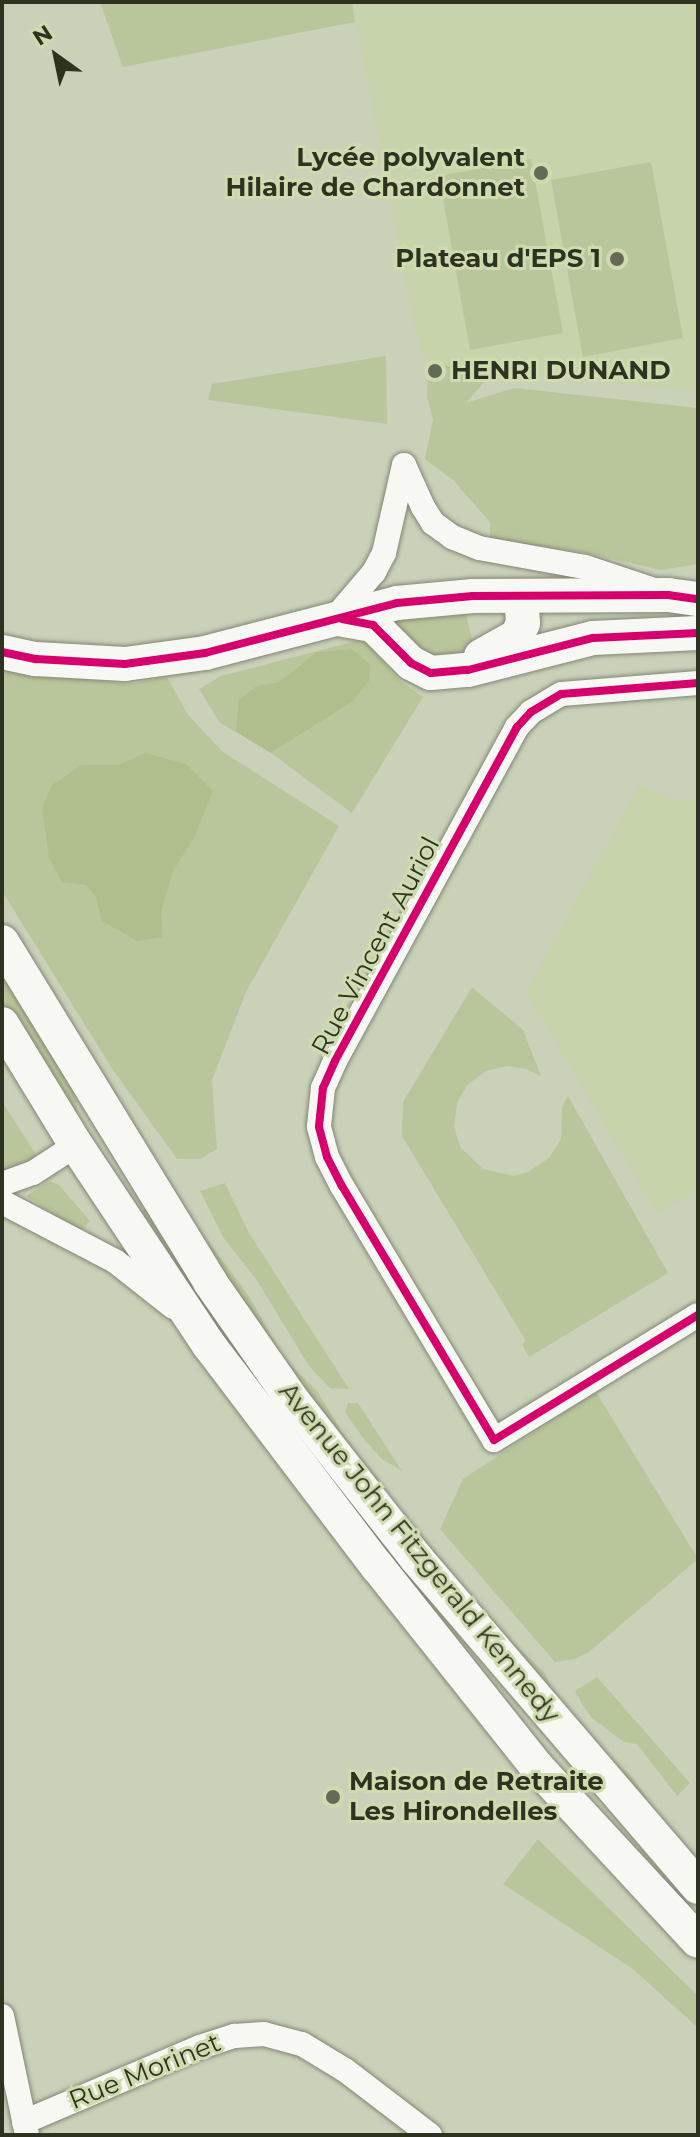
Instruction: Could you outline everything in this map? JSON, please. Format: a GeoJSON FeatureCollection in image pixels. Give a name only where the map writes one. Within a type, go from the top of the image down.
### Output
{"type":"FeatureCollection","features":[{"type":"Feature","properties":{"kind":"main road"},"geometry":{"type":"LineString","coordinates":[[2,652],[36,659],[125,664],[205,653],[397,603],[521,596],[683,597]]}},
{"type":"Feature","properties":{"kind":"main road"},"geometry":{"type":"LineString","coordinates":[[431,673],[509,642],[523,623],[521,596]]}},
{"type":"Feature","properties":{"kind":"main road"},"geometry":{"type":"LineString","coordinates":[[334,619],[373,625],[411,663],[431,673],[468,670],[593,638],[698,633]]}},
{"type":"Feature","properties":{"kind":"main road","name":"Avenue John Fitzgerald Kennedy"},"geometry":{"type":"LineString","coordinates":[[2,942],[210,1282],[293,1401],[417,1559],[698,1887]]}},
{"type":"Feature","properties":{"kind":"main road","name":"Avenue John Fitzgerald Kennedy"},"geometry":{"type":"LineString","coordinates":[[2,1024],[76,1145],[209,1345],[410,1609],[555,1788],[698,1941]]}},
{"type":"Feature","properties":{"kind":"main road"},"geometry":{"type":"LineString","coordinates":[[76,1145],[111,1121]]}},
{"type":"Feature","properties":{"kind":"main road"},"geometry":{"type":"LineString","coordinates":[[410,1609],[431,1599],[446,1604],[498,1652]]}},
{"type":"Feature","properties":{"kind":"main road"},"geometry":{"type":"LineString","coordinates":[[520,1745],[537,1730],[542,1704]]}},
{"type":"Feature","properties":{"kind":"street"},"geometry":{"type":"LineString","coordinates":[[334,619],[374,572],[384,553],[404,465],[423,507],[442,531],[479,548],[585,567],[683,597]]}},
{"type":"Feature","properties":{"kind":"street"},"geometry":{"type":"LineString","coordinates":[[517,554],[521,596]]}},
{"type":"Feature","properties":{"kind":"street","name":"Rue Vincent Auriol"},"geometry":{"type":"LineString","coordinates":[[698,683],[561,694],[531,712],[517,727],[335,1061],[323,1088],[319,1127],[327,1157],[342,1186],[494,1440],[698,1315]]}},
{"type":"Feature","properties":{"kind":"street"},"geometry":{"type":"LineString","coordinates":[[2,1184],[33,1173],[76,1145]]}},
{"type":"Feature","properties":{"kind":"street","name":"Avenue John Fitzgerald Kennedy"},"geometry":{"type":"LineString","coordinates":[[2,1202],[115,1261],[160,1293],[209,1345]]}},
{"type":"Feature","properties":{"kind":"street"},"geometry":{"type":"LineString","coordinates":[[2,2016],[26,2129]]}},
{"type":"Feature","properties":{"kind":"street","name":"Rue Morinet"},"geometry":{"type":"LineString","coordinates":[[26,2129],[200,2047],[234,2036],[264,2034],[302,2044],[430,2135]]}},
{"type":"Feature","properties":{"kind":"shaded area"},"geometry":{"type":"Polygon","coordinates":[[[100,2],[352,2],[355,22],[123,67],[100,2]]]}},
{"type":"Feature","properties":{"kind":"shaded area","name":"Lycée polyvalent Hilaire de Chardonnet"},"geometry":{"type":"Polygon","coordinates":[[[352,2],[698,2],[698,392],[426,364],[414,324],[352,2]]]}},
{"type":"Feature","properties":{"kind":"shaded area"},"geometry":{"type":"Polygon","coordinates":[[[531,159],[563,333],[470,350],[439,176],[531,159]]]}},
{"type":"Feature","properties":{"kind":"shaded area","name":"Plateau d'EPS 1"},"geometry":{"type":"Polygon","coordinates":[[[651,162],[683,338],[583,357],[551,180],[651,162]]]}},
{"type":"Feature","properties":{"kind":"shaded area"},"geometry":{"type":"Polygon","coordinates":[[[386,356],[387,424],[208,400],[212,384],[386,356]]]}},
{"type":"Feature","properties":{"kind":"shaded area"},"geometry":{"type":"Polygon","coordinates":[[[441,365],[494,371],[466,403],[514,388],[698,408],[698,564],[661,570],[577,551],[490,540],[490,522],[453,480],[425,459],[433,419],[427,397],[428,378],[438,379],[441,365]]]}},
{"type":"Feature","properties":{"kind":"shaded area"},"geometry":{"type":"Polygon","coordinates":[[[465,610],[473,643],[454,656],[437,660],[421,654],[391,616],[465,610]]]}},
{"type":"Feature","properties":{"kind":"shaded area"},"geometry":{"type":"Polygon","coordinates":[[[356,641],[367,643],[398,679],[423,697],[352,813],[271,753],[352,702],[370,664],[352,649],[316,652],[279,682],[256,686],[238,700],[236,732],[220,723],[199,689],[221,676],[356,641]]]}},
{"type":"Feature","properties":{"kind":"shaded area"},"geometry":{"type":"Polygon","coordinates":[[[352,649],[370,664],[369,681],[352,702],[271,753],[236,732],[238,700],[256,686],[279,682],[316,652],[352,649]]]}},
{"type":"Feature","properties":{"kind":"shaded area"},"geometry":{"type":"Polygon","coordinates":[[[2,668],[130,684],[167,677],[188,715],[223,752],[339,826],[246,992],[212,1080],[217,1149],[200,1159],[177,1159],[111,1067],[2,891],[2,668]]]}},
{"type":"Feature","properties":{"kind":"shaded area"},"geometry":{"type":"Polygon","coordinates":[[[145,753],[186,764],[213,791],[194,838],[173,871],[161,912],[162,937],[137,941],[102,921],[95,895],[86,885],[62,882],[49,858],[42,808],[52,785],[82,765],[118,765],[145,753]]]}},
{"type":"Feature","properties":{"kind":"shaded area"},"geometry":{"type":"Polygon","coordinates":[[[639,785],[672,799],[698,799],[698,1190],[657,1214],[526,992],[639,785]]]}},
{"type":"Feature","properties":{"kind":"shaded area"},"geometry":{"type":"Polygon","coordinates":[[[2,973],[74,1085],[78,1117],[2,1011],[2,973]]]}},
{"type":"Feature","properties":{"kind":"shaded area"},"geometry":{"type":"Polygon","coordinates":[[[472,987],[523,1030],[541,1076],[527,1069],[507,1066],[486,1071],[467,1085],[457,1103],[454,1128],[461,1148],[483,1169],[513,1176],[528,1172],[549,1158],[561,1139],[562,1107],[568,1096],[668,1273],[529,1357],[522,1344],[526,1341],[402,1136],[403,1102],[472,987]]]}},
{"type":"Feature","properties":{"kind":"shaded area"},"geometry":{"type":"Polygon","coordinates":[[[2,1101],[36,1155],[28,1163],[2,1172],[2,1101]]]}},
{"type":"Feature","properties":{"kind":"shaded area"},"geometry":{"type":"Polygon","coordinates":[[[49,1181],[59,1185],[90,1221],[81,1231],[26,1196],[49,1181]]]}},
{"type":"Feature","properties":{"kind":"shaded area"},"geometry":{"type":"Polygon","coordinates":[[[225,1183],[249,1233],[349,1389],[330,1388],[309,1366],[258,1282],[223,1237],[200,1191],[225,1183]]]}},
{"type":"Feature","properties":{"kind":"shaded area"},"geometry":{"type":"Polygon","coordinates":[[[153,1204],[290,1428],[133,1217],[153,1204]]]}},
{"type":"Feature","properties":{"kind":"shaded area"},"geometry":{"type":"Polygon","coordinates":[[[176,1208],[189,1216],[249,1296],[284,1359],[317,1391],[355,1453],[381,1481],[366,1474],[278,1359],[176,1208]]]}},
{"type":"Feature","properties":{"kind":"shaded area"},"geometry":{"type":"Polygon","coordinates":[[[596,1392],[698,1559],[589,1652],[575,1659],[555,1662],[440,1529],[463,1479],[596,1392]]]}},
{"type":"Feature","properties":{"kind":"shaded area"},"geometry":{"type":"Polygon","coordinates":[[[348,1403],[358,1403],[402,1471],[382,1459],[363,1438],[345,1412],[348,1403]]]}},
{"type":"Feature","properties":{"kind":"shaded area"},"geometry":{"type":"Polygon","coordinates":[[[444,1564],[510,1640],[544,1672],[558,1700],[590,1739],[633,1778],[647,1798],[643,1809],[444,1564]]]}},
{"type":"Feature","properties":{"kind":"shaded area"},"geometry":{"type":"Polygon","coordinates":[[[597,1677],[690,1783],[677,1796],[637,1744],[624,1742],[592,1718],[582,1704],[575,1691],[597,1677]]]}},
{"type":"Feature","properties":{"kind":"shaded area"},"geometry":{"type":"Polygon","coordinates":[[[538,1839],[698,1996],[698,2028],[633,1969],[503,1884],[538,1839]]]}},
{"type":"Feature","properties":{"kind":"cycle path"},"geometry":{"type":"LineString","coordinates":[[2,652],[36,659],[125,664],[205,653],[397,603],[473,596],[668,595],[698,599]]}},
{"type":"Feature","properties":{"kind":"cycle path"},"geometry":{"type":"LineString","coordinates":[[342,619],[373,625],[411,663],[431,673],[468,670],[593,638],[698,633]]}},
{"type":"Feature","properties":{"kind":"cycle path"},"geometry":{"type":"LineString","coordinates":[[698,683],[561,694],[531,712],[517,727],[335,1061],[323,1088],[319,1127],[327,1157],[342,1186],[494,1440],[698,1315]]}},
{"type":"Feature","properties":{"kind":"place","name":"Lycée polyvalent Hilaire de Chardonnet"},"geometry":{"type":"Point","coordinates":[541,173]}},
{"type":"Feature","properties":{"kind":"place","name":"Plateau d'EPS 1"},"geometry":{"type":"Point","coordinates":[617,259]}},
{"type":"Feature","properties":{"kind":"place","name":"HENRI DUNAND"},"geometry":{"type":"Point","coordinates":[435,371]}},
{"type":"Feature","properties":{"kind":"place","name":"Maison de Retraite Les Hirondelles"},"geometry":{"type":"Point","coordinates":[333,1797]}}]}
